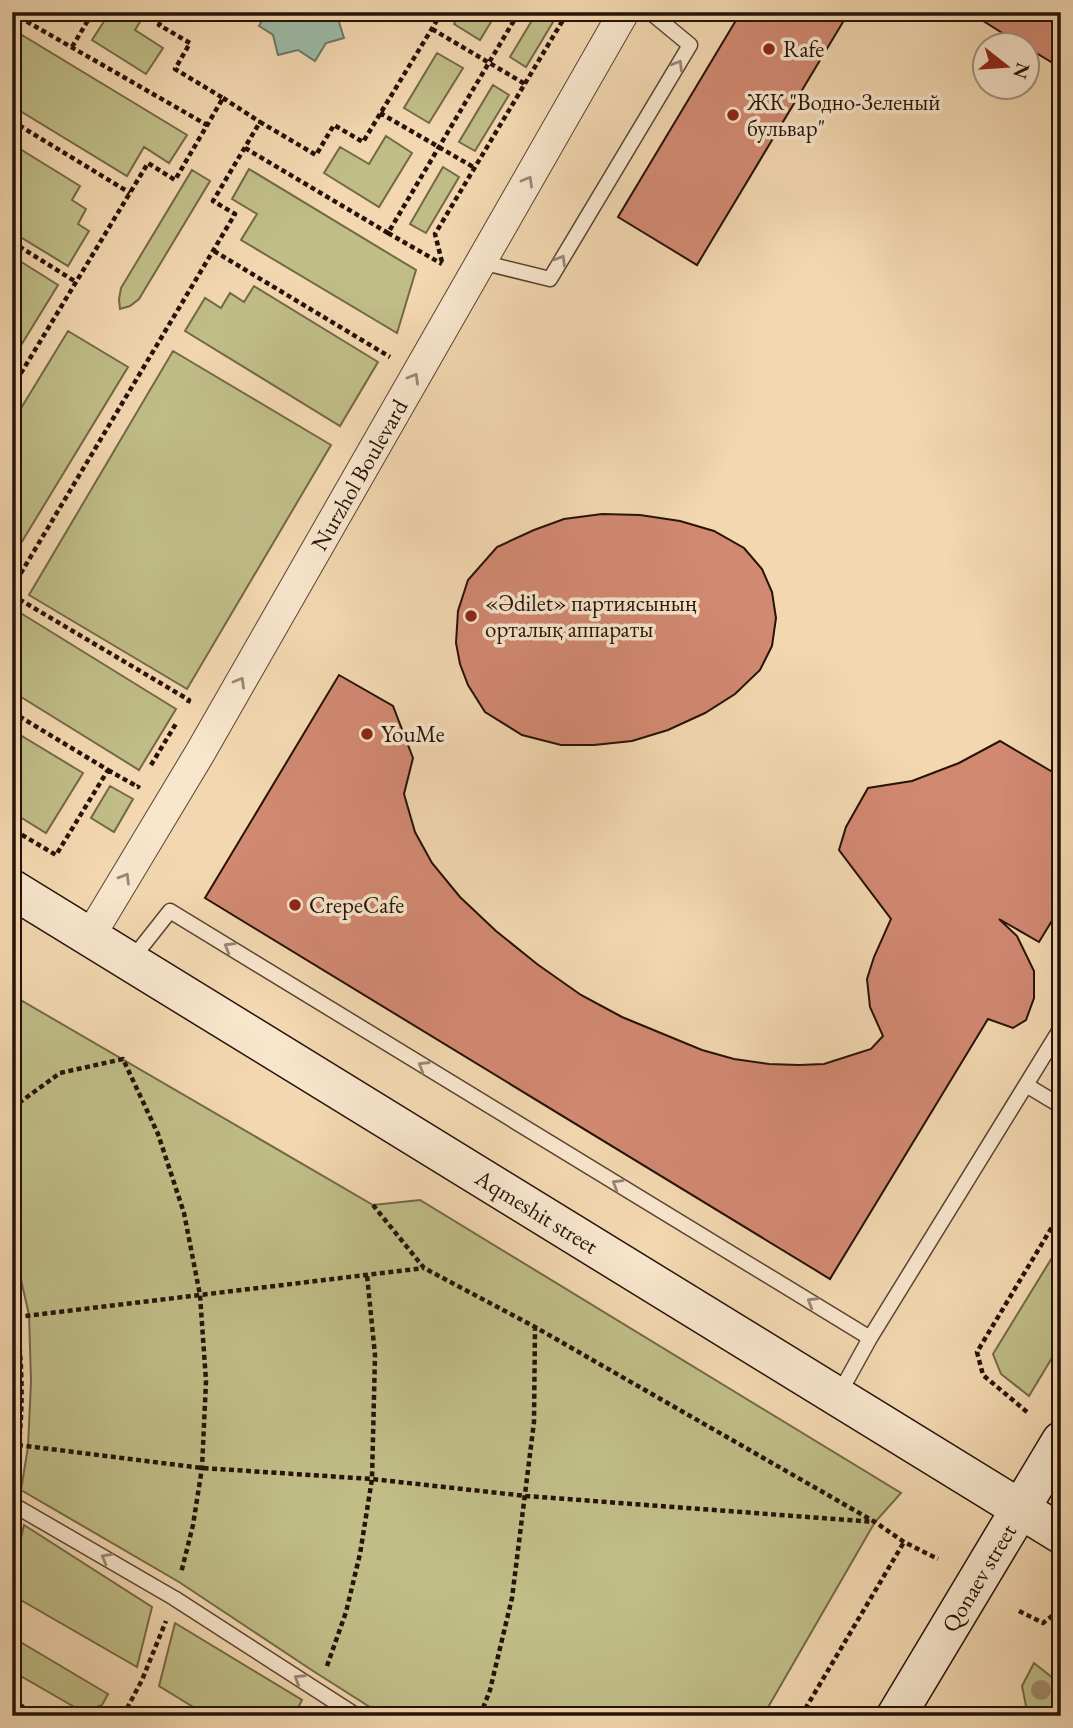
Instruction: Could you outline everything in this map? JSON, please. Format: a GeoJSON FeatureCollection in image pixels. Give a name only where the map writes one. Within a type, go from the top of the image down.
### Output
{"type":"FeatureCollection","features":[{"type":"Feature","properties":{"kind":"main road","name":"Aqmeshit street"},"geometry":{"type":"LineString","coordinates":[[12,889],[1061,1534]]}},
{"type":"Feature","properties":{"kind":"main road","name":"Qonaev street"},"geometry":{"type":"LineString","coordinates":[[896,1716],[1061,1441]]}},
{"type":"Feature","properties":{"kind":"street","name":"Nurzhol Boulevard"},"geometry":{"type":"LineString","coordinates":[[90,936],[206,741],[624,12]]}},
{"type":"Feature","properties":{"kind":"lane"},"geometry":{"type":"LineString","coordinates":[[481,262],[550,279],[690,45],[650,12]]}},
{"type":"Feature","properties":{"kind":"lane"},"geometry":{"type":"LineString","coordinates":[[130,961],[170,911],[870,1338]]}},
{"type":"Feature","properties":{"kind":"lane"},"geometry":{"type":"LineString","coordinates":[[837,1397],[870,1338],[1061,1028]]}},
{"type":"Feature","properties":{"kind":"lane"},"geometry":{"type":"LineString","coordinates":[[1026,1085],[1061,1105]]}},
{"type":"Feature","properties":{"kind":"lane"},"geometry":{"type":"LineString","coordinates":[[12,1504],[174,1598],[356,1716]]}},
{"type":"Feature","properties":{"kind":"path"},"geometry":{"type":"LineString","coordinates":[[72,47],[93,12]]}},
{"type":"Feature","properties":{"kind":"path"},"geometry":{"type":"LineString","coordinates":[[167,12],[159,25],[190,43],[175,69],[316,156],[334,125],[363,142],[442,12]]}},
{"type":"Feature","properties":{"kind":"path"},"geometry":{"type":"LineString","coordinates":[[388,233],[519,12]]}},
{"type":"Feature","properties":{"kind":"path"},"geometry":{"type":"LineString","coordinates":[[436,275],[442,264],[435,234],[566,15],[578,12]]}},
{"type":"Feature","properties":{"kind":"path"},"geometry":{"type":"LineString","coordinates":[[12,13],[206,125]]}},
{"type":"Feature","properties":{"kind":"path"},"geometry":{"type":"LineString","coordinates":[[432,29],[525,84]]}},
{"type":"Feature","properties":{"kind":"path"},"geometry":{"type":"LineString","coordinates":[[12,388],[148,163],[175,180],[223,98]]}},
{"type":"Feature","properties":{"kind":"path"},"geometry":{"type":"LineString","coordinates":[[380,113],[475,168]]}},
{"type":"Feature","properties":{"kind":"path"},"geometry":{"type":"LineString","coordinates":[[12,121],[130,193]]}},
{"type":"Feature","properties":{"kind":"path"},"geometry":{"type":"LineString","coordinates":[[12,588],[235,214],[213,201],[260,122]]}},
{"type":"Feature","properties":{"kind":"path"},"geometry":{"type":"LineString","coordinates":[[245,148],[442,264]]}},
{"type":"Feature","properties":{"kind":"path"},"geometry":{"type":"LineString","coordinates":[[12,242],[76,282]]}},
{"type":"Feature","properties":{"kind":"path"},"geometry":{"type":"LineString","coordinates":[[214,251],[392,358]]}},
{"type":"Feature","properties":{"kind":"path"},"geometry":{"type":"LineString","coordinates":[[12,595],[189,701],[151,766]]}},
{"type":"Feature","properties":{"kind":"path"},"geometry":{"type":"LineString","coordinates":[[12,712],[138,787],[144,776]]}},
{"type":"Feature","properties":{"kind":"path"},"geometry":{"type":"LineString","coordinates":[[12,829],[56,855],[108,770]]}},
{"type":"Feature","properties":{"kind":"path"},"geometry":{"type":"LineString","coordinates":[[12,1108],[60,1073],[123,1059],[158,1134],[184,1213],[200,1295],[206,1381],[202,1468],[193,1525],[174,1598],[159,1640],[123,1716]]}},
{"type":"Feature","properties":{"kind":"path"},"geometry":{"type":"LineString","coordinates":[[373,1205],[424,1268],[535,1327],[876,1522],[904,1542],[939,1559]]}},
{"type":"Feature","properties":{"kind":"path"},"geometry":{"type":"LineString","coordinates":[[1027,1412],[983,1375],[977,1352],[1061,1212]]}},
{"type":"Feature","properties":{"kind":"path"},"geometry":{"type":"LineString","coordinates":[[17,1317],[424,1268]]}},
{"type":"Feature","properties":{"kind":"path"},"geometry":{"type":"LineString","coordinates":[[315,1690],[323,1677],[346,1612],[360,1554],[372,1479],[375,1355],[367,1275]]}},
{"type":"Feature","properties":{"kind":"path"},"geometry":{"type":"LineString","coordinates":[[12,1288],[22,1382],[18,1446],[12,1486]]}},
{"type":"Feature","properties":{"kind":"path"},"geometry":{"type":"LineString","coordinates":[[480,1716],[490,1690],[512,1598],[534,1422],[535,1327]]}},
{"type":"Feature","properties":{"kind":"path"},"geometry":{"type":"LineString","coordinates":[[18,1446],[202,1468],[372,1479],[526,1496],[876,1522]]}},
{"type":"Feature","properties":{"kind":"path"},"geometry":{"type":"LineString","coordinates":[[801,1716],[904,1542]]}},
{"type":"Feature","properties":{"kind":"path"},"geometry":{"type":"LineString","coordinates":[[1019,1611],[1043,1623],[1061,1609]]}},
{"type":"Feature","properties":{"kind":"path"},"geometry":{"type":"LineString","coordinates":[[12,1700],[38,1716]]}},
{"type":"Feature","properties":{"kind":"shaded area"},"geometry":{"type":"Polygon","coordinates":[[[110,12],[146,12],[135,30],[163,48],[146,74],[92,40],[110,12]]]}},
{"type":"Feature","properties":{"kind":"shaded area"},"geometry":{"type":"Polygon","coordinates":[[[267,12],[345,12],[339,22],[344,38],[326,43],[315,61],[298,50],[278,55],[273,35],[259,26],[267,12]]]}},
{"type":"Feature","properties":{"kind":"shaded area"},"geometry":{"type":"Polygon","coordinates":[[[461,12],[497,12],[480,40],[454,24],[461,12]]]}},
{"type":"Feature","properties":{"kind":"shaded area"},"geometry":{"type":"Polygon","coordinates":[[[537,12],[559,12],[526,67],[510,57],[537,12]]]}},
{"type":"Feature","properties":{"kind":"shaded area"},"geometry":{"type":"Polygon","coordinates":[[[22,35],[187,135],[169,163],[144,147],[127,176],[12,106],[12,44],[22,35]]]}},
{"type":"Feature","properties":{"kind":"shaded area"},"geometry":{"type":"Polygon","coordinates":[[[437,53],[463,68],[429,123],[404,108],[437,53]]]}},
{"type":"Feature","properties":{"kind":"shaded area"},"geometry":{"type":"Polygon","coordinates":[[[493,85],[509,95],[475,151],[459,142],[493,85]]]}},
{"type":"Feature","properties":{"kind":"shaded area"},"geometry":{"type":"Polygon","coordinates":[[[386,136],[412,153],[379,207],[324,173],[340,147],[369,164],[386,136]]]}},
{"type":"Feature","properties":{"kind":"shaded area"},"geometry":{"type":"Polygon","coordinates":[[[12,144],[80,186],[72,200],[86,209],[78,224],[89,231],[68,266],[12,232],[12,144]]]}},
{"type":"Feature","properties":{"kind":"shaded area"},"geometry":{"type":"Polygon","coordinates":[[[443,167],[459,177],[426,233],[410,224],[443,167]]]}},
{"type":"Feature","properties":{"kind":"shaded area"},"geometry":{"type":"Polygon","coordinates":[[[249,169],[416,270],[397,333],[241,240],[257,214],[232,199],[249,169]]]}},
{"type":"Feature","properties":{"kind":"shaded area"},"geometry":{"type":"Polygon","coordinates":[[[192,170],[210,181],[139,299],[120,309],[121,288],[192,170]]]}},
{"type":"Feature","properties":{"kind":"shaded area"},"geometry":{"type":"Polygon","coordinates":[[[12,256],[58,285],[12,360],[12,256]]]}},
{"type":"Feature","properties":{"kind":"shaded area"},"geometry":{"type":"Polygon","coordinates":[[[254,286],[378,362],[340,426],[185,331],[205,298],[221,308],[230,293],[244,302],[254,286]]]}},
{"type":"Feature","properties":{"kind":"shaded area"},"geometry":{"type":"Polygon","coordinates":[[[68,331],[128,367],[12,558],[12,423],[68,331]]]}},
{"type":"Feature","properties":{"kind":"shaded area"},"geometry":{"type":"Polygon","coordinates":[[[173,351],[331,445],[187,689],[29,595],[173,351]]]}},
{"type":"Feature","properties":{"kind":"shaded area"},"geometry":{"type":"Polygon","coordinates":[[[19,612],[176,709],[139,770],[13,692],[21,678],[12,672],[12,659],[15,655],[12,653],[12,623],[19,612]]]}},
{"type":"Feature","properties":{"kind":"shaded area"},"geometry":{"type":"Polygon","coordinates":[[[12,730],[83,773],[46,833],[12,812],[12,730]]]}},
{"type":"Feature","properties":{"kind":"shaded area"},"geometry":{"type":"Polygon","coordinates":[[[110,786],[133,799],[114,832],[91,818],[110,786]]]}},
{"type":"Feature","properties":{"kind":"shaded area"},"geometry":{"type":"Polygon","coordinates":[[[12,995],[373,1205],[420,1200],[901,1493],[875,1522],[763,1716],[384,1716],[179,1582],[21,1490],[28,1447],[31,1381],[29,1315],[12,1240],[12,995]]]}},
{"type":"Feature","properties":{"kind":"shaded area"},"geometry":{"type":"Polygon","coordinates":[[[1061,1243],[1061,1343],[1029,1396],[1001,1374],[993,1354],[1061,1243]]]}},
{"type":"Feature","properties":{"kind":"shaded area"},"geometry":{"type":"Polygon","coordinates":[[[24,1525],[152,1607],[137,1667],[12,1595],[12,1577],[24,1525]]]}},
{"type":"Feature","properties":{"kind":"shaded area"},"geometry":{"type":"Polygon","coordinates":[[[175,1623],[302,1700],[294,1716],[208,1716],[159,1686],[175,1623]]]}},
{"type":"Feature","properties":{"kind":"shaded area"},"geometry":{"type":"Polygon","coordinates":[[[12,1637],[108,1694],[102,1705],[83,1712],[12,1671],[12,1637]]]}},
{"type":"Feature","properties":{"kind":"shaded area"},"geometry":{"type":"Polygon","coordinates":[[[1034,1663],[1058,1682],[1059,1716],[1024,1716],[1027,1711],[1022,1686],[1034,1663]]]}},
{"type":"Feature","properties":{"kind":"building","name":"ЖК \"Водно-Зеленый бульвар\""},"geometry":{"type":"Polygon","coordinates":[[[741,12],[849,12],[697,265],[618,217],[741,12]]]}},
{"type":"Feature","properties":{"kind":"building"},"geometry":{"type":"Polygon","coordinates":[[[969,12],[1061,12],[1061,68],[1042,56],[1042,32],[1001,32],[969,12]]]}},
{"type":"Feature","properties":{"kind":"building"},"geometry":{"type":"Polygon","coordinates":[[[602,514],[640,515],[680,521],[714,531],[744,548],[762,569],[772,592],[776,618],[772,646],[760,670],[735,694],[705,713],[668,730],[632,741],[594,745],[561,745],[522,735],[485,712],[468,685],[460,664],[456,643],[458,611],[468,580],[497,547],[564,519],[602,514]]]}},
{"type":"Feature","properties":{"kind":"building"},"geometry":{"type":"Polygon","coordinates":[[[339,675],[393,706],[413,758],[404,794],[415,832],[432,863],[460,897],[496,931],[581,995],[622,1017],[702,1050],[734,1059],[769,1064],[824,1064],[871,1049],[883,1036],[870,1007],[867,979],[891,919],[839,850],[846,827],[868,788],[912,781],[959,763],[1000,741],[1061,777],[1061,906],[1039,942],[999,919],[1017,936],[1034,971],[1034,998],[1026,1020],[1013,1028],[988,1019],[830,1279],[205,898],[339,675]]]}},
{"type":"Feature","properties":{"kind":"place","name":"Rafe"},"geometry":{"type":"Point","coordinates":[769,49]}},
{"type":"Feature","properties":{"kind":"place","name":"ЖК \"Водно-Зеленый бульвар\""},"geometry":{"type":"Point","coordinates":[733,115]}},
{"type":"Feature","properties":{"kind":"place","name":"«Әdilet» партиясының орталық аппараты"},"geometry":{"type":"Point","coordinates":[471,616]}},
{"type":"Feature","properties":{"kind":"place","name":"YouMe"},"geometry":{"type":"Point","coordinates":[367,734]}},
{"type":"Feature","properties":{"kind":"place","name":"CrepeCafe"},"geometry":{"type":"Point","coordinates":[295,905]}}]}
